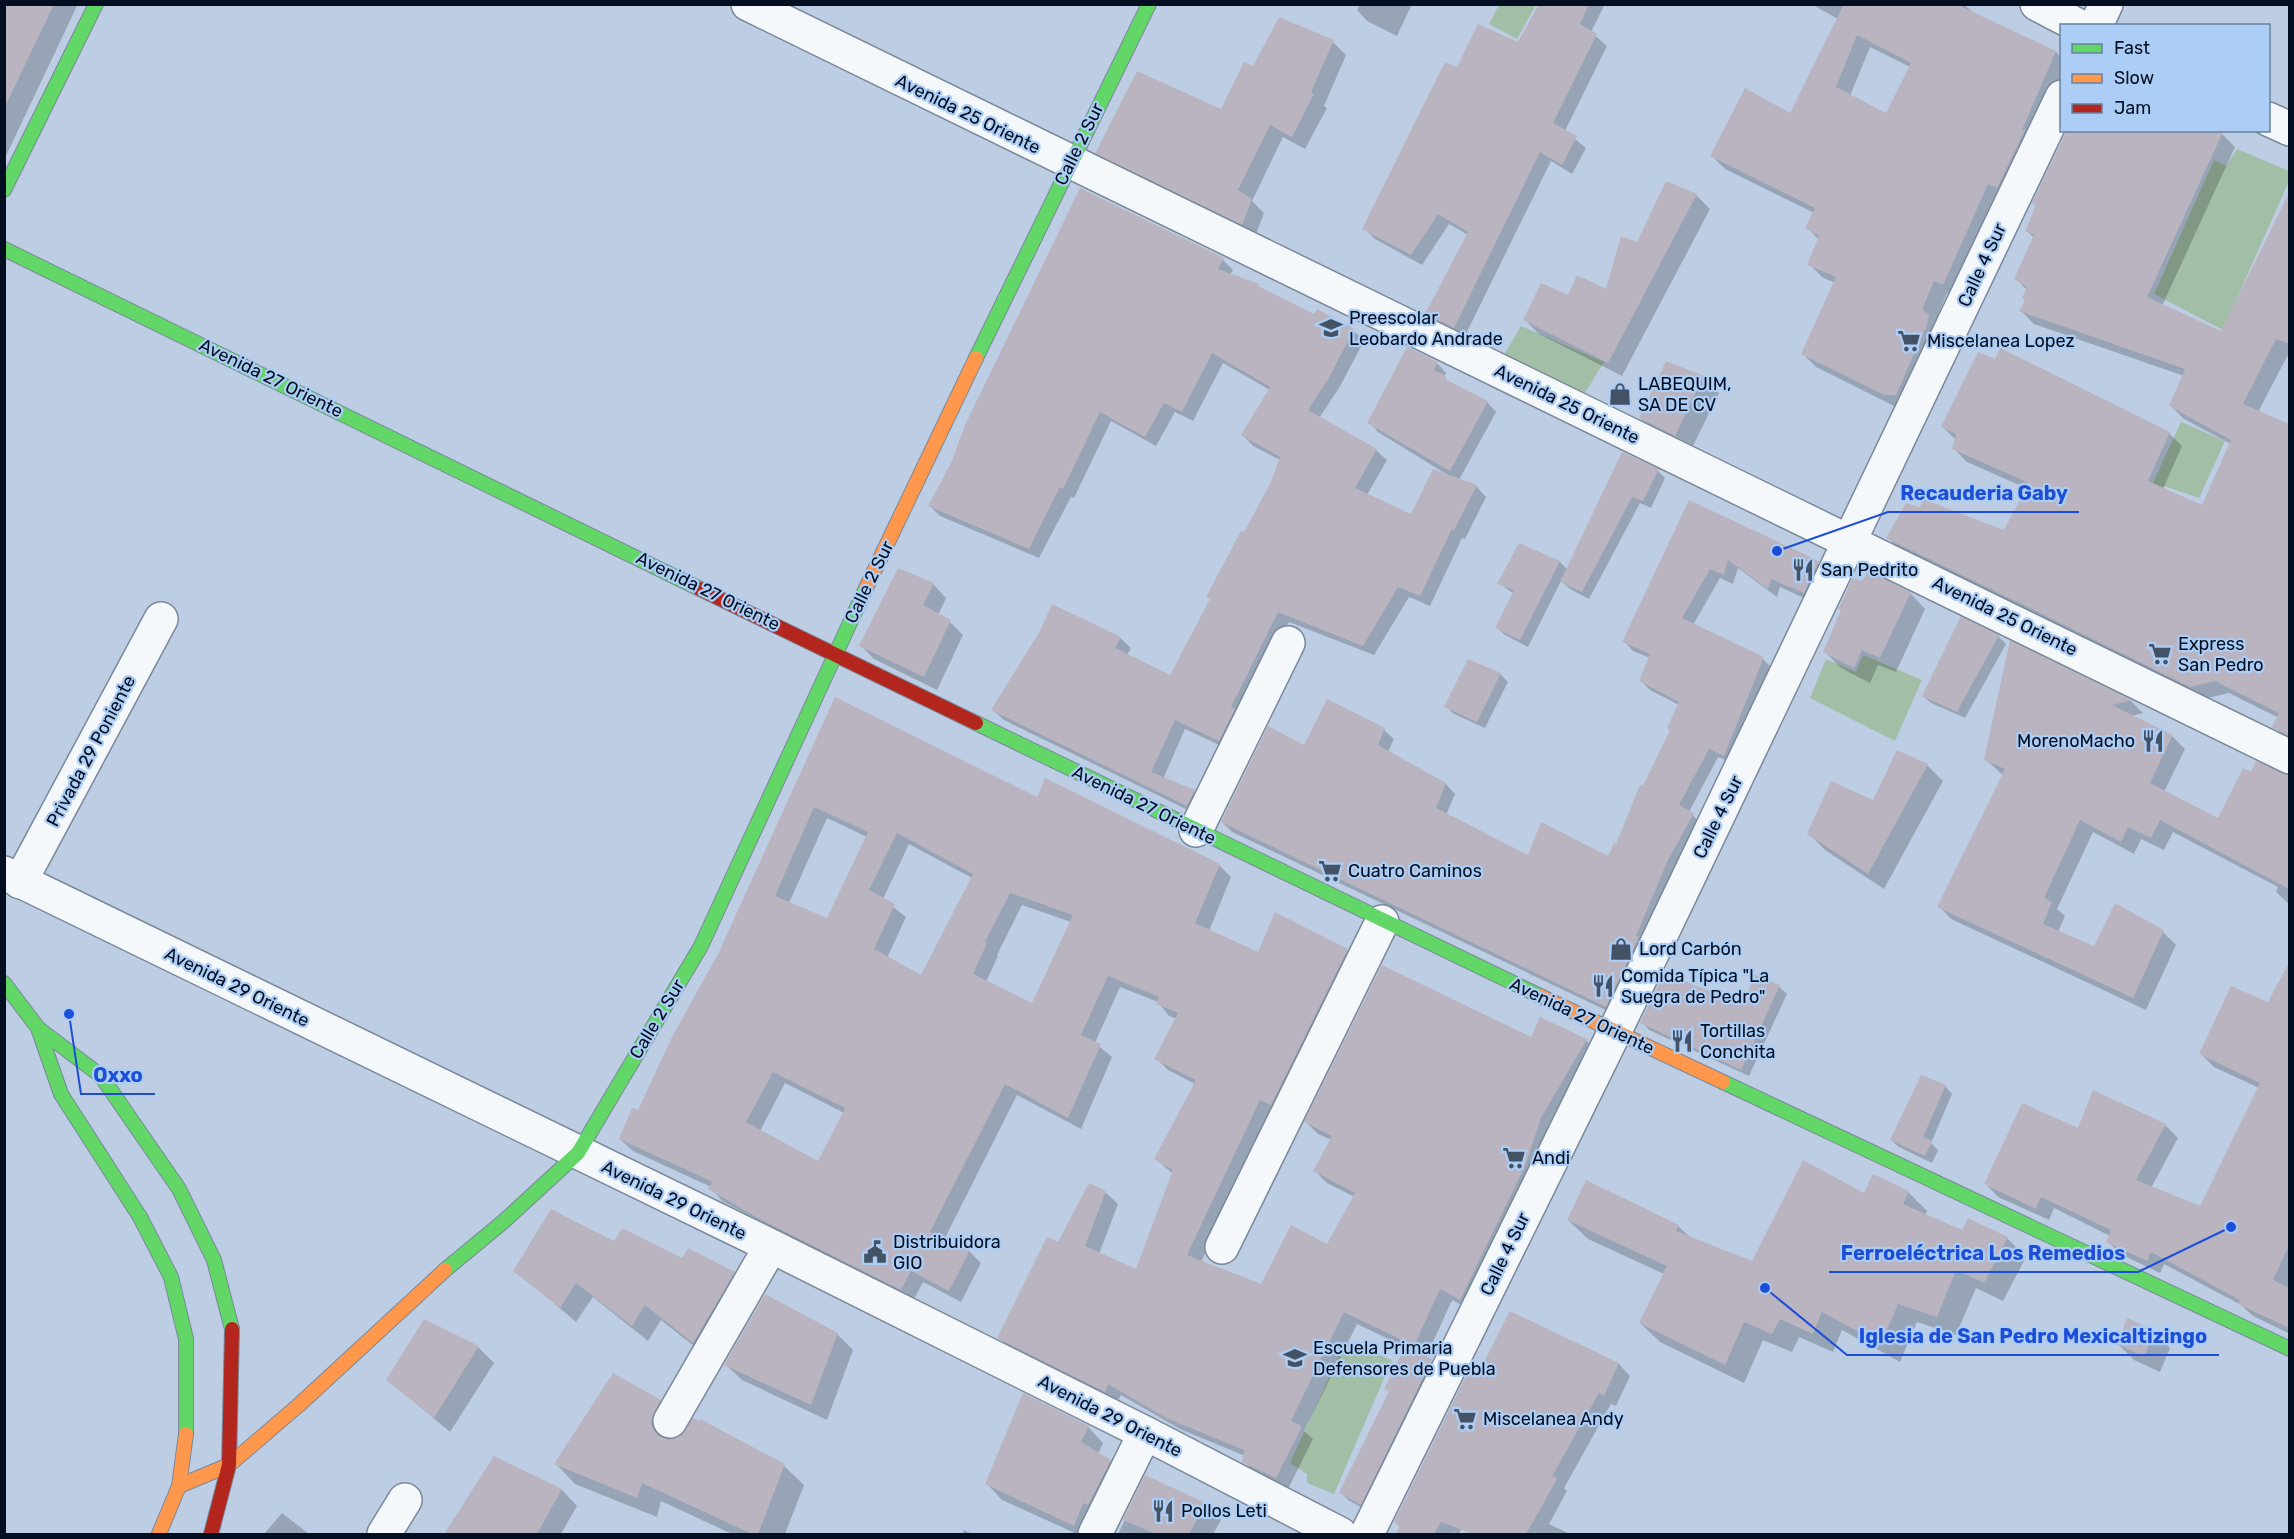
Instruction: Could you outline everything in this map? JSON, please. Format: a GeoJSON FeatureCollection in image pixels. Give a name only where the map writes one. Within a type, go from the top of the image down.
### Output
{"type":"FeatureCollection","features":[{"type":"Feature","properties":{"kind":"main road"},"geometry":{"type":"LineString","coordinates":[[4,190],[96,4]]}},
{"type":"Feature","properties":{"kind":"main road","name":"Calle 2 Sur"},"geometry":{"type":"LineString","coordinates":[[179,1486],[229,1465],[300,1404],[413,1297],[503,1222],[578,1153],[701,946],[835,653],[1069,164],[1149,4]]}},
{"type":"Feature","properties":{"kind":"main road","name":"Avenida 27 Oriente"},"geometry":{"type":"LineString","coordinates":[[4,249],[1382,922],[2289,1349]]}},
{"type":"Feature","properties":{"kind":"main road"},"geometry":{"type":"LineString","coordinates":[[4,983],[38,1028],[101,1076],[179,1189],[214,1260],[232,1329],[229,1465],[211,1534]]}},
{"type":"Feature","properties":{"kind":"main road"},"geometry":{"type":"LineString","coordinates":[[38,1028],[61,1094],[140,1218],[171,1276],[186,1339],[187,1425],[179,1486],[159,1534]]}},
{"type":"Feature","properties":{"kind":"street","name":"Avenida 25 Oriente"},"geometry":{"type":"LineString","coordinates":[[748,4],[1069,164],[1851,540],[2289,757]]}},
{"type":"Feature","properties":{"kind":"street"},"geometry":{"type":"LineString","coordinates":[[2037,4],[2075,24]]}},
{"type":"Feature","properties":{"kind":"street"},"geometry":{"type":"LineString","coordinates":[[2097,24],[2106,4]]}},
{"type":"Feature","properties":{"kind":"street","name":"Calle 4 Sur"},"geometry":{"type":"LineString","coordinates":[[1367,1534],[1615,1031],[2060,99]]}},
{"type":"Feature","properties":{"kind":"street"},"geometry":{"type":"LineString","coordinates":[[2270,120],[2289,129]]}},
{"type":"Feature","properties":{"kind":"street","name":"Privada 29 Poniente"},"geometry":{"type":"LineString","coordinates":[[12,878],[161,619]]}},
{"type":"Feature","properties":{"kind":"street"},"geometry":{"type":"LineString","coordinates":[[1196,830],[1288,643]]}},
{"type":"Feature","properties":{"kind":"street","name":"Avenida 29 Oriente"},"geometry":{"type":"LineString","coordinates":[[12,878],[771,1246],[1145,1433],[1340,1534]]}},
{"type":"Feature","properties":{"kind":"street"},"geometry":{"type":"LineString","coordinates":[[1222,1247],[1382,922]]}},
{"type":"Feature","properties":{"kind":"street"},"geometry":{"type":"LineString","coordinates":[[670,1421],[771,1246]]}},
{"type":"Feature","properties":{"kind":"street"},"geometry":{"type":"LineString","coordinates":[[1095,1534],[1145,1433]]}},
{"type":"Feature","properties":{"kind":"street"},"geometry":{"type":"LineString","coordinates":[[384,1534],[405,1500]]}},
{"type":"Feature","properties":{"kind":"green space"},"geometry":{"type":"Polygon","coordinates":[[[1499,5],[1536,5],[1517,39],[1489,24],[1499,5]]]}},
{"type":"Feature","properties":{"kind":"green space"},"geometry":{"type":"Polygon","coordinates":[[[2237,149],[2289,171],[2289,181],[2223,330],[2154,294],[2214,160],[2226,166],[2237,149]]]}},
{"type":"Feature","properties":{"kind":"green space"},"geometry":{"type":"Polygon","coordinates":[[[1521,326],[1604,362],[1582,398],[1501,360],[1521,326]]]}},
{"type":"Feature","properties":{"kind":"green space"},"geometry":{"type":"Polygon","coordinates":[[[2181,422],[2225,441],[2199,498],[2164,486],[2154,503],[2146,498],[2181,422]]]}},
{"type":"Feature","properties":{"kind":"green space"},"geometry":{"type":"Polygon","coordinates":[[[1863,655],[1922,680],[1895,741],[1810,698],[1826,659],[1856,672],[1863,655]]]}},
{"type":"Feature","properties":{"kind":"green space"},"geometry":{"type":"Polygon","coordinates":[[[1345,1342],[1392,1360],[1334,1494],[1307,1483],[1307,1474],[1290,1463],[1345,1342]]]}},
{"type":"Feature","properties":{"kind":"building"},"geometry":{"type":"Polygon","coordinates":[[[4,4],[54,4],[4,109],[4,4]]]}},
{"type":"Feature","properties":{"kind":"building"},"geometry":{"type":"Polygon","coordinates":[[[1539,4],[1589,4],[1580,24],[1597,34],[1553,123],[1577,136],[1562,165],[1540,152],[1454,328],[1425,314],[1468,232],[1438,214],[1411,255],[1362,229],[1445,62],[1457,67],[1478,24],[1518,42],[1539,4]]]}},
{"type":"Feature","properties":{"kind":"building"},"geometry":{"type":"Polygon","coordinates":[[[1844,4],[1956,4],[2056,51],[2022,130],[2025,130],[1997,188],[1988,184],[1943,285],[1934,281],[1922,310],[1929,314],[1927,325],[1896,395],[1884,395],[1801,354],[1836,277],[1807,265],[1819,236],[1805,228],[1815,208],[1710,156],[1745,88],[1790,113],[1844,4]],[[1857,35],[1836,87],[1886,113],[1911,63],[1857,35]]]}},
{"type":"Feature","properties":{"kind":"building"},"geometry":{"type":"Polygon","coordinates":[[[1279,17],[1334,40],[1311,92],[1314,94],[1292,137],[1270,125],[1238,190],[1252,199],[1242,225],[1095,154],[1137,71],[1221,109],[1244,62],[1253,66],[1279,17]]]}},
{"type":"Feature","properties":{"kind":"building"},"geometry":{"type":"Polygon","coordinates":[[[2066,132],[2223,132],[2147,297],[2221,331],[2289,193],[2289,344],[2276,339],[2243,404],[2289,424],[2289,736],[2272,727],[2279,713],[2215,681],[2190,687],[2018,602],[2019,599],[2017,602],[1886,538],[1906,503],[1920,507],[1923,499],[2004,530],[2029,483],[1952,449],[1956,434],[1941,427],[1978,352],[1995,359],[2000,348],[2170,432],[2148,481],[2202,505],[2231,440],[2169,406],[2185,369],[2019,311],[2025,300],[2022,298],[2027,287],[2014,279],[2034,235],[2025,231],[2036,205],[2032,203],[2066,132]]]}},
{"type":"Feature","properties":{"kind":"building"},"geometry":{"type":"Polygon","coordinates":[[[1666,181],[1697,194],[1608,363],[1523,320],[1541,283],[1568,295],[1577,275],[1606,289],[1621,236],[1637,242],[1666,181]]]}},
{"type":"Feature","properties":{"kind":"building"},"geometry":{"type":"Polygon","coordinates":[[[1080,188],[1224,258],[1218,269],[1259,284],[1258,286],[1314,314],[1317,309],[1354,329],[1329,378],[1308,410],[1377,449],[1355,488],[1411,514],[1433,469],[1477,485],[1454,530],[1452,529],[1420,596],[1398,587],[1363,646],[1278,612],[1231,707],[1235,709],[1219,741],[1175,720],[1151,772],[1195,790],[1187,806],[991,710],[1040,631],[1052,604],[1121,637],[1115,648],[1170,675],[1210,599],[1206,597],[1241,531],[1244,532],[1270,484],[1280,457],[1241,435],[1270,387],[1212,353],[1182,412],[1164,403],[1145,437],[1100,412],[1063,489],[1060,487],[1029,549],[928,506],[952,461],[965,425],[1080,188]]]}},
{"type":"Feature","properties":{"kind":"building"},"geometry":{"type":"Polygon","coordinates":[[[1407,347],[1438,362],[1434,370],[1446,376],[1445,379],[1488,401],[1450,471],[1367,423],[1407,347]]]}},
{"type":"Feature","properties":{"kind":"building"},"geometry":{"type":"Polygon","coordinates":[[[1666,361],[1704,376],[1675,436],[1639,418],[1666,361]]]}},
{"type":"Feature","properties":{"kind":"building"},"geometry":{"type":"Polygon","coordinates":[[[1622,452],[1659,469],[1643,501],[1632,497],[1582,592],[1560,582],[1622,452]]]}},
{"type":"Feature","properties":{"kind":"building"},"geometry":{"type":"Polygon","coordinates":[[[1689,500],[1819,561],[1804,593],[1771,579],[1768,589],[1728,560],[1724,575],[1710,569],[1682,618],[1764,657],[1724,756],[1709,749],[1679,805],[1694,813],[1668,860],[1636,936],[1639,937],[1606,1007],[1221,822],[1268,726],[1304,745],[1327,699],[1385,728],[1378,745],[1446,783],[1436,808],[1528,855],[1541,822],[1608,856],[1614,843],[1616,844],[1640,785],[1643,786],[1670,730],[1667,728],[1679,702],[1639,681],[1650,654],[1622,642],[1689,500]]]}},
{"type":"Feature","properties":{"kind":"building"},"geometry":{"type":"Polygon","coordinates":[[[1519,543],[1560,561],[1520,640],[1495,628],[1514,590],[1497,584],[1519,543]]]}},
{"type":"Feature","properties":{"kind":"building"},"geometry":{"type":"Polygon","coordinates":[[[898,568],[934,583],[923,605],[951,620],[924,677],[859,646],[898,568]]]}},
{"type":"Feature","properties":{"kind":"building"},"geometry":{"type":"Polygon","coordinates":[[[1868,571],[1911,592],[1880,658],[1862,650],[1854,668],[1823,652],[1841,610],[1838,609],[1853,578],[1862,581],[1868,571]]]}},
{"type":"Feature","properties":{"kind":"building"},"geometry":{"type":"Polygon","coordinates":[[[1961,616],[1999,635],[1957,712],[1922,696],[1961,616]]]}},
{"type":"Feature","properties":{"kind":"building"},"geometry":{"type":"Polygon","coordinates":[[[2010,640],[2132,700],[2112,705],[2173,735],[2150,783],[2218,818],[2243,768],[2251,772],[2256,761],[2289,775],[2289,889],[2160,820],[2151,838],[2128,827],[2121,842],[2080,820],[2044,898],[2052,902],[2043,924],[2094,946],[2115,903],[2164,930],[2133,998],[1937,907],[2005,769],[1984,760],[2010,640]]]}},
{"type":"Feature","properties":{"kind":"building"},"geometry":{"type":"Polygon","coordinates":[[[1468,659],[1501,673],[1477,722],[1444,707],[1468,659]]]}},
{"type":"Feature","properties":{"kind":"building"},"geometry":{"type":"Polygon","coordinates":[[[835,697],[1037,797],[1045,778],[1220,864],[1195,923],[1258,952],[1275,912],[1348,949],[1271,1105],[1260,1100],[1187,1255],[1261,1284],[1291,1225],[1327,1244],[1355,1193],[1313,1171],[1332,1136],[1304,1122],[1382,965],[1531,1037],[1540,1017],[1587,1039],[1541,1118],[1525,1166],[1460,1300],[1440,1289],[1414,1346],[1344,1312],[1291,1421],[1302,1426],[1276,1478],[1242,1462],[1244,1450],[1166,1418],[1108,1384],[1105,1392],[997,1338],[1047,1237],[1058,1242],[1089,1183],[1106,1191],[1085,1246],[1136,1269],[1173,1170],[1154,1159],[1196,1080],[1154,1059],[1178,1013],[1156,1004],[1159,997],[1108,976],[1081,1035],[1101,1044],[1068,1118],[1005,1084],[930,1232],[970,1250],[949,1291],[911,1271],[901,1290],[756,1217],[708,1189],[713,1182],[619,1139],[632,1108],[638,1110],[672,1037],[718,954],[835,697]],[[814,807],[775,896],[827,918],[868,832],[814,807]],[[897,833],[869,890],[895,904],[874,949],[921,975],[973,874],[897,833]],[[1010,893],[985,942],[987,943],[973,974],[1032,1003],[1073,915],[1010,893]],[[773,1072],[746,1122],[818,1161],[845,1108],[773,1072]]]}},
{"type":"Feature","properties":{"kind":"building"},"geometry":{"type":"Polygon","coordinates":[[[1897,750],[1928,764],[1868,874],[1807,834],[1831,781],[1873,800],[1897,750]]]}},
{"type":"Feature","properties":{"kind":"building"},"geometry":{"type":"Polygon","coordinates":[[[2289,963],[2289,1245],[2273,1280],[2289,1288],[2289,1328],[2238,1304],[2240,1300],[2151,1252],[2147,1261],[2106,1242],[2111,1230],[2041,1197],[2036,1209],[1984,1184],[2022,1103],[2078,1128],[2093,1090],[2166,1124],[2136,1180],[2200,1206],[2260,1083],[2199,1054],[2231,986],[2268,1002],[2289,963]]]}},
{"type":"Feature","properties":{"kind":"building"},"geometry":{"type":"Polygon","coordinates":[[[1664,973],[1742,1004],[1755,975],[1780,985],[1741,1070],[1640,1023],[1664,973]]]}},
{"type":"Feature","properties":{"kind":"building"},"geometry":{"type":"Polygon","coordinates":[[[1921,1075],[1946,1085],[1923,1137],[1932,1141],[1925,1156],[1890,1140],[1921,1075]]]}},
{"type":"Feature","properties":{"kind":"building"},"geometry":{"type":"Polygon","coordinates":[[[1803,1160],[1864,1193],[1873,1174],[1909,1191],[1903,1204],[1962,1230],[1968,1218],[2008,1237],[1984,1283],[1956,1270],[1937,1317],[1898,1304],[1881,1344],[1822,1312],[1813,1334],[1780,1319],[1772,1334],[1744,1322],[1725,1365],[1639,1323],[1667,1266],[1567,1220],[1586,1180],[1679,1225],[1676,1231],[1752,1261],[1803,1160]]]}},
{"type":"Feature","properties":{"kind":"building"},"geometry":{"type":"Polygon","coordinates":[[[551,1209],[614,1241],[622,1228],[682,1258],[688,1248],[735,1272],[693,1343],[645,1305],[632,1326],[576,1283],[560,1308],[513,1271],[551,1209]]]}},
{"type":"Feature","properties":{"kind":"building"},"geometry":{"type":"Polygon","coordinates":[[[765,1294],[838,1333],[811,1405],[724,1365],[765,1294]]]}},
{"type":"Feature","properties":{"kind":"building"},"geometry":{"type":"Polygon","coordinates":[[[1510,1311],[1619,1363],[1604,1396],[1599,1393],[1552,1476],[1557,1479],[1526,1534],[1473,1534],[1441,1522],[1434,1534],[1396,1534],[1400,1526],[1394,1522],[1467,1374],[1476,1378],[1510,1311]]]}},
{"type":"Feature","properties":{"kind":"building"},"geometry":{"type":"Polygon","coordinates":[[[2127,1318],[2155,1331],[2144,1357],[2117,1344],[2127,1318]]]}},
{"type":"Feature","properties":{"kind":"building"},"geometry":{"type":"Polygon","coordinates":[[[424,1319],[479,1346],[434,1418],[386,1380],[424,1319]]]}},
{"type":"Feature","properties":{"kind":"building"},"geometry":{"type":"Polygon","coordinates":[[[1405,1347],[1432,1359],[1361,1505],[1339,1493],[1389,1391],[1384,1389],[1405,1347]]]}},
{"type":"Feature","properties":{"kind":"building"},"geometry":{"type":"Polygon","coordinates":[[[613,1373],[661,1400],[651,1422],[654,1431],[661,1437],[669,1440],[679,1437],[693,1418],[699,1421],[700,1419],[785,1464],[758,1534],[752,1534],[642,1483],[637,1498],[554,1464],[613,1373]]]}},
{"type":"Feature","properties":{"kind":"building"},"geometry":{"type":"Polygon","coordinates":[[[1023,1393],[1089,1426],[1081,1442],[1111,1460],[1088,1505],[1083,1503],[1074,1526],[985,1484],[1023,1393]]]}},
{"type":"Feature","properties":{"kind":"building"},"geometry":{"type":"Polygon","coordinates":[[[494,1456],[562,1489],[537,1534],[444,1534],[494,1456]]]}},
{"type":"Feature","properties":{"kind":"building","name":"Pollos Leti"},"geometry":{"type":"Polygon","coordinates":[[[1145,1475],[1206,1503],[1189,1534],[1156,1534],[1123,1520],[1145,1475]]]}},
{"type":"Feature","properties":{"kind":"traffic: fast"},"geometry":{"type":"LineString","coordinates":[[4,190],[96,4]]}},
{"type":"Feature","properties":{"kind":"traffic: fast"},"geometry":{"type":"LineString","coordinates":[[976,358],[1149,4]]}},
{"type":"Feature","properties":{"kind":"traffic: fast"},"geometry":{"type":"LineString","coordinates":[[4,249],[700,589]]}},
{"type":"Feature","properties":{"kind":"traffic: fast"},"geometry":{"type":"LineString","coordinates":[[445,1270],[503,1222],[578,1153],[701,946],[866,588]]}},
{"type":"Feature","properties":{"kind":"traffic: fast"},"geometry":{"type":"LineString","coordinates":[[976,723],[1540,996]]}},
{"type":"Feature","properties":{"kind":"traffic: fast"},"geometry":{"type":"LineString","coordinates":[[4,983],[38,1028],[101,1076],[179,1189],[214,1260],[232,1329]]}},
{"type":"Feature","properties":{"kind":"traffic: fast"},"geometry":{"type":"LineString","coordinates":[[38,1028],[61,1094],[140,1217],[171,1277],[186,1339],[186,1434]]}},
{"type":"Feature","properties":{"kind":"traffic: fast"},"geometry":{"type":"LineString","coordinates":[[1723,1082],[2290,1349]]}},
{"type":"Feature","properties":{"kind":"traffic: slow"},"geometry":{"type":"LineString","coordinates":[[866,588],[976,358]]}},
{"type":"Feature","properties":{"kind":"traffic: slow"},"geometry":{"type":"LineString","coordinates":[[1540,996],[1723,1082]]}},
{"type":"Feature","properties":{"kind":"traffic: slow"},"geometry":{"type":"LineString","coordinates":[[179,1486],[229,1465],[300,1404],[445,1270]]}},
{"type":"Feature","properties":{"kind":"traffic: slow"},"geometry":{"type":"LineString","coordinates":[[159,1534],[179,1486],[186,1434]]}},
{"type":"Feature","properties":{"kind":"traffic: jam"},"geometry":{"type":"LineString","coordinates":[[700,589],[976,723]]}},
{"type":"Feature","properties":{"kind":"traffic: jam"},"geometry":{"type":"LineString","coordinates":[[211,1534],[229,1465],[232,1329]]}},
{"type":"Feature","properties":{"kind":"place","name":"Preescolar Leobardo Andrade"},"geometry":{"type":"Point","coordinates":[1331,328]}},
{"type":"Feature","properties":{"kind":"place","name":"Miscelanea Lopez"},"geometry":{"type":"Point","coordinates":[1909,341]}},
{"type":"Feature","properties":{"kind":"place","name":"LABEQUIM, SA DE CV"},"geometry":{"type":"Point","coordinates":[1620,394]}},
{"type":"Feature","properties":{"kind":"place","name":"Recauderia Gaby"},"geometry":{"type":"Point","coordinates":[1777,551]}},
{"type":"Feature","properties":{"kind":"place","name":"San Pedrito"},"geometry":{"type":"Point","coordinates":[1803,570]}},
{"type":"Feature","properties":{"kind":"place","name":"Express San Pedro"},"geometry":{"type":"Point","coordinates":[2160,654]}},
{"type":"Feature","properties":{"kind":"place","name":"MorenoMacho"},"geometry":{"type":"Point","coordinates":[2153,741]}},
{"type":"Feature","properties":{"kind":"place","name":"Cuatro Caminos"},"geometry":{"type":"Point","coordinates":[1330,871]}},
{"type":"Feature","properties":{"kind":"place","name":"Lord Carbón"},"geometry":{"type":"Point","coordinates":[1621,949]}},
{"type":"Feature","properties":{"kind":"place","name":"Comida Típica \"La Suegra de Pedro\""},"geometry":{"type":"Point","coordinates":[1603,986]}},
{"type":"Feature","properties":{"kind":"place","name":"Oxxo"},"geometry":{"type":"Point","coordinates":[69,1014]}},
{"type":"Feature","properties":{"kind":"place","name":"Tortillas Conchita"},"geometry":{"type":"Point","coordinates":[1682,1041]}},
{"type":"Feature","properties":{"kind":"place","name":"Andi"},"geometry":{"type":"Point","coordinates":[1514,1158]}},
{"type":"Feature","properties":{"kind":"place","name":"Ferroeléctrica Los Remedios"},"geometry":{"type":"Point","coordinates":[2231,1227]}},
{"type":"Feature","properties":{"kind":"place","name":"Distribuidora GIO"},"geometry":{"type":"Point","coordinates":[875,1252]}},
{"type":"Feature","properties":{"kind":"place","name":"Iglesia de San Pedro Mexicaltizingo"},"geometry":{"type":"Point","coordinates":[1765,1288]}},
{"type":"Feature","properties":{"kind":"place","name":"Escuela Primaria Defensores de Puebla"},"geometry":{"type":"Point","coordinates":[1295,1358]}},
{"type":"Feature","properties":{"kind":"place","name":"Miscelanea Andy"},"geometry":{"type":"Point","coordinates":[1465,1419]}},
{"type":"Feature","properties":{"kind":"place","name":"Pollos Leti"},"geometry":{"type":"Point","coordinates":[1163,1511]}}]}
